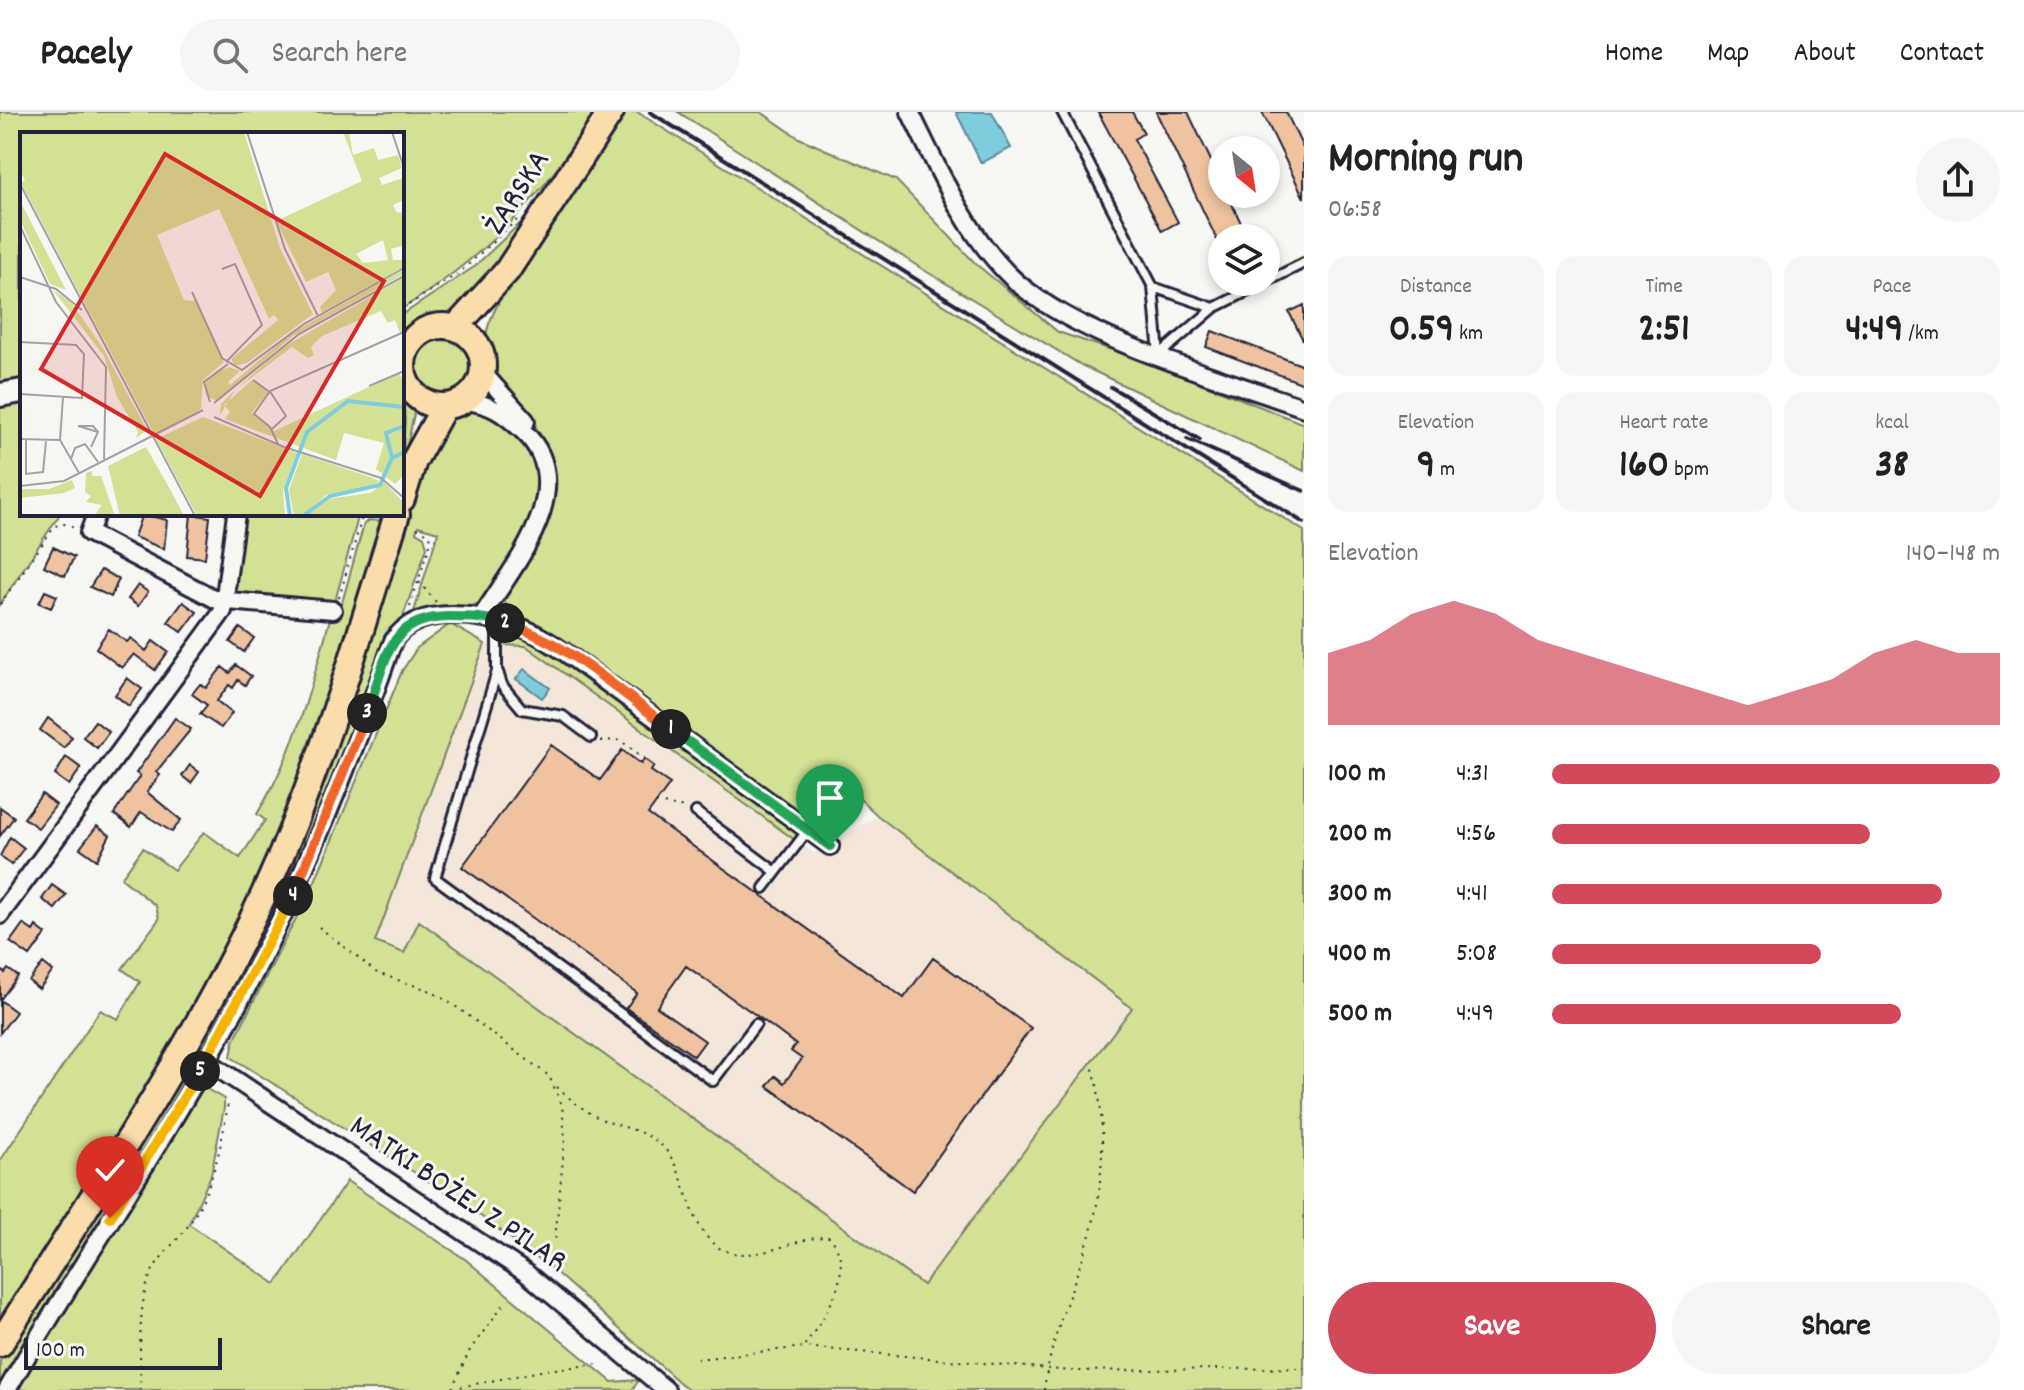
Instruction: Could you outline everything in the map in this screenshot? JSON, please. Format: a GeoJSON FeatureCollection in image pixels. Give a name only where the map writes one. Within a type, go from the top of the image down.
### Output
{"type":"FeatureCollection","features":[{"type":"Feature","properties":{"kind":"main road","name":"ŻARSKA"},"geometry":{"type":"LineString","coordinates":[[478,345],[484,322],[507,271],[611,112]]}},
{"type":"Feature","properties":{"kind":"main road","name":"ŻARSKA"},"geometry":{"type":"LineString","coordinates":[[455,328],[507,271]]}},
{"type":"Feature","properties":{"kind":"main road"},"geometry":{"type":"LineString","coordinates":[[406,345],[425,331],[455,328],[478,345],[483,373],[477,389],[454,404],[414,461]]}},
{"type":"Feature","properties":{"kind":"main road"},"geometry":{"type":"LineString","coordinates":[[404,376],[417,397],[454,404]]}},
{"type":"Feature","properties":{"kind":"main road"},"geometry":{"type":"LineString","coordinates":[[404,493],[414,461],[417,397]]}},
{"type":"Feature","properties":{"kind":"main road"},"geometry":{"type":"LineString","coordinates":[[0,1344],[180,1054],[251,923],[289,839],[316,766],[398,520]]}},
{"type":"Feature","properties":{"kind":"street"},"geometry":{"type":"LineString","coordinates":[[910,112],[960,211],[1007,273],[1057,312],[1112,339],[1304,408]]}},
{"type":"Feature","properties":{"kind":"street"},"geometry":{"type":"LineString","coordinates":[[483,373],[528,423],[545,472],[544,504],[529,542],[490,618]]}},
{"type":"Feature","properties":{"kind":"street"},"geometry":{"type":"LineString","coordinates":[[0,395],[20,391]]}},
{"type":"Feature","properties":{"kind":"street"},"geometry":{"type":"LineString","coordinates":[[454,404],[492,406],[534,441]]}},
{"type":"Feature","properties":{"kind":"street"},"geometry":{"type":"LineString","coordinates":[[95,516],[89,533],[226,603],[333,610]]}},
{"type":"Feature","properties":{"kind":"street"},"geometry":{"type":"LineString","coordinates":[[0,915],[218,619],[226,603],[236,516]]}},
{"type":"Feature","properties":{"kind":"street"},"geometry":{"type":"LineString","coordinates":[[7,1390],[207,1061],[287,911],[393,641],[402,629],[423,619],[490,618],[525,629],[566,653],[830,846]]}},
{"type":"Feature","properties":{"kind":"street","name":"MATKI BOŻEJ Z PILAR"},"geometry":{"type":"LineString","coordinates":[[207,1061],[526,1273],[666,1390]]}},
{"type":"Feature","properties":{"kind":"lane"},"geometry":{"type":"LineString","coordinates":[[1062,112],[1153,287],[1159,355]]}},
{"type":"Feature","properties":{"kind":"lane"},"geometry":{"type":"LineString","coordinates":[[1159,355],[1214,308],[1304,263]]}},
{"type":"Feature","properties":{"kind":"lane"},"geometry":{"type":"LineString","coordinates":[[1153,287],[1214,308]]}},
{"type":"Feature","properties":{"kind":"lane"},"geometry":{"type":"LineString","coordinates":[[490,618],[497,671],[502,685],[522,709],[563,716],[591,737]]}},
{"type":"Feature","properties":{"kind":"lane"},"geometry":{"type":"LineString","coordinates":[[497,671],[435,878],[713,1081],[756,1024]]}},
{"type":"Feature","properties":{"kind":"lane"},"geometry":{"type":"LineString","coordinates":[[696,812],[776,872]]}},
{"type":"Feature","properties":{"kind":"lane"},"geometry":{"type":"LineString","coordinates":[[764,888],[808,829]]}},
{"type":"Feature","properties":{"kind":"path"},"geometry":{"type":"LineString","coordinates":[[404,308],[459,273],[521,216]]}},
{"type":"Feature","properties":{"kind":"path"},"geometry":{"type":"LineString","coordinates":[[333,610],[363,516]]}},
{"type":"Feature","properties":{"kind":"path"},"geometry":{"type":"LineString","coordinates":[[375,516],[398,520],[430,535],[431,541],[402,629]]}},
{"type":"Feature","properties":{"kind":"path"},"geometry":{"type":"LineString","coordinates":[[0,604],[55,526],[64,524],[89,533]]}},
{"type":"Feature","properties":{"kind":"path"},"geometry":{"type":"LineString","coordinates":[[591,737],[620,740],[649,762]]}},
{"type":"Feature","properties":{"kind":"path"},"geometry":{"type":"LineString","coordinates":[[656,803],[696,812]]}},
{"type":"Feature","properties":{"kind":"path"},"geometry":{"type":"LineString","coordinates":[[319,927],[377,973],[431,991],[458,1008],[537,1066],[576,1106],[655,1139],[665,1149],[685,1182],[698,1227],[728,1252],[766,1253],[808,1236],[830,1237],[838,1247],[842,1268],[823,1318],[804,1347]]}},
{"type":"Feature","properties":{"kind":"path"},"geometry":{"type":"LineString","coordinates":[[1044,1390],[1046,1368],[1090,1236],[1102,1110],[1091,1063]]}},
{"type":"Feature","properties":{"kind":"path"},"geometry":{"type":"LineString","coordinates":[[555,1240],[565,1138],[557,1087]]}},
{"type":"Feature","properties":{"kind":"path"},"geometry":{"type":"LineString","coordinates":[[140,1390],[144,1302],[149,1277],[184,1233],[200,1204],[224,1129],[228,1102]]}},
{"type":"Feature","properties":{"kind":"path"},"geometry":{"type":"LineString","coordinates":[[452,1389],[470,1350],[506,1301]]}},
{"type":"Feature","properties":{"kind":"path"},"geometry":{"type":"LineString","coordinates":[[697,1359],[804,1347],[1046,1368],[1133,1371],[1304,1368]]}},
{"type":"Feature","properties":{"kind":"path"},"geometry":{"type":"LineString","coordinates":[[445,1390],[546,1370],[598,1364]]}},
{"type":"Feature","properties":{"kind":"shaded area"},"geometry":{"type":"Polygon","coordinates":[[[485,644],[526,646],[814,853],[878,816],[1133,1008],[924,1285],[420,921],[404,954],[375,942],[485,644]]]}},
{"type":"Feature","properties":{"kind":"green space"},"geometry":{"type":"Polygon","coordinates":[[[0,112],[598,112],[534,198],[511,222],[462,266],[404,308],[404,132],[20,132],[20,379],[0,384],[0,112]]]}},
{"type":"Feature","properties":{"kind":"green space"},"geometry":{"type":"Polygon","coordinates":[[[622,112],[637,112],[1304,531],[1304,1390],[688,1390],[552,1269],[463,1203],[231,1057],[234,1040],[315,881],[402,671],[417,648],[450,624],[485,644],[375,942],[404,953],[419,921],[923,1285],[1132,1008],[878,816],[845,785],[823,781],[795,812],[510,614],[504,599],[506,591],[549,516],[554,494],[554,471],[547,448],[533,423],[493,369],[487,353],[486,336],[505,290],[622,112]]]}},
{"type":"Feature","properties":{"kind":"green space"},"geometry":{"type":"Polygon","coordinates":[[[678,112],[761,112],[799,138],[896,180],[976,264],[1058,332],[1145,361],[1304,424],[1304,471],[1083,366],[919,267],[678,112]]]}},
{"type":"Feature","properties":{"kind":"green space"},"geometry":{"type":"Polygon","coordinates":[[[533,211],[498,272],[454,320],[424,324],[404,339],[404,314],[474,267],[533,211]]]}},
{"type":"Feature","properties":{"kind":"green space"},"geometry":{"type":"Polygon","coordinates":[[[444,338],[465,346],[473,367],[465,388],[444,396],[423,388],[415,367],[423,346],[444,338]]]}},
{"type":"Feature","properties":{"kind":"green space"},"geometry":{"type":"Polygon","coordinates":[[[404,389],[414,414],[404,459],[404,436],[404,389]]]}},
{"type":"Feature","properties":{"kind":"green space"},"geometry":{"type":"Polygon","coordinates":[[[20,402],[20,516],[59,516],[0,604],[0,406],[20,402]]]}},
{"type":"Feature","properties":{"kind":"green space"},"geometry":{"type":"Polygon","coordinates":[[[469,407],[502,417],[528,449],[537,472],[534,512],[521,540],[479,603],[465,609],[413,615],[438,532],[418,526],[416,532],[424,537],[427,547],[403,617],[299,874],[219,1032],[0,1390],[0,1361],[206,1023],[401,516],[404,516],[421,465],[450,413],[469,407]]]}},
{"type":"Feature","properties":{"kind":"green space"},"geometry":{"type":"Polygon","coordinates":[[[244,516],[358,516],[334,605],[234,596],[244,516]]]}},
{"type":"Feature","properties":{"kind":"green space"},"geometry":{"type":"Polygon","coordinates":[[[381,516],[387,516],[301,786],[193,1018],[0,1332],[0,1161],[100,1010],[118,1019],[140,982],[122,969],[159,919],[156,906],[121,878],[143,848],[174,870],[204,832],[240,858],[265,820],[257,814],[292,742],[331,615],[340,610],[364,524],[370,520],[379,521],[381,516]]]}},
{"type":"Feature","properties":{"kind":"green space"},"geometry":{"type":"Polygon","coordinates":[[[510,631],[532,640],[596,683],[798,829],[795,840],[526,646],[502,645],[510,631]]]}},
{"type":"Feature","properties":{"kind":"green space"},"geometry":{"type":"Polygon","coordinates":[[[198,1084],[224,1099],[224,1108],[211,1175],[189,1224],[276,1284],[347,1181],[465,1259],[612,1382],[639,1380],[632,1390],[11,1390],[198,1084]]]}},
{"type":"Feature","properties":{"kind":"water"},"geometry":{"type":"Polygon","coordinates":[[[956,112],[992,112],[1011,148],[981,163],[956,112]]]}},
{"type":"Feature","properties":{"kind":"water"},"geometry":{"type":"Polygon","coordinates":[[[524,669],[550,688],[542,698],[516,679],[524,669]]]}},
{"type":"Feature","properties":{"kind":"building"},"geometry":{"type":"Polygon","coordinates":[[[1098,112],[1132,112],[1144,133],[1134,139],[1178,222],[1162,231],[1098,112]]]}},
{"type":"Feature","properties":{"kind":"building"},"geometry":{"type":"Polygon","coordinates":[[[1156,112],[1188,112],[1208,154],[1208,208],[1234,208],[1242,224],[1209,224],[1156,112]]]}},
{"type":"Feature","properties":{"kind":"building"},"geometry":{"type":"Polygon","coordinates":[[[1262,112],[1286,112],[1304,150],[1304,198],[1280,149],[1280,136],[1274,136],[1262,112]]]}},
{"type":"Feature","properties":{"kind":"building"},"geometry":{"type":"Polygon","coordinates":[[[1304,305],[1304,342],[1289,312],[1304,305]]]}},
{"type":"Feature","properties":{"kind":"building"},"geometry":{"type":"Polygon","coordinates":[[[1212,331],[1304,366],[1304,384],[1206,347],[1212,331]]]}},
{"type":"Feature","properties":{"kind":"building"},"geometry":{"type":"Polygon","coordinates":[[[141,516],[167,520],[164,549],[134,537],[141,516]]]}},
{"type":"Feature","properties":{"kind":"building"},"geometry":{"type":"Polygon","coordinates":[[[191,516],[210,517],[205,558],[187,556],[191,516]]]}},
{"type":"Feature","properties":{"kind":"building"},"geometry":{"type":"Polygon","coordinates":[[[53,547],[74,557],[65,576],[44,566],[53,547]]]}},
{"type":"Feature","properties":{"kind":"building"},"geometry":{"type":"Polygon","coordinates":[[[101,570],[119,579],[111,597],[90,587],[101,570]]]}},
{"type":"Feature","properties":{"kind":"building"},"geometry":{"type":"Polygon","coordinates":[[[138,585],[148,592],[138,606],[128,599],[138,585]]]}},
{"type":"Feature","properties":{"kind":"building"},"geometry":{"type":"Polygon","coordinates":[[[45,591],[57,596],[51,608],[39,603],[45,591]]]}},
{"type":"Feature","properties":{"kind":"building"},"geometry":{"type":"Polygon","coordinates":[[[183,602],[197,612],[182,632],[168,622],[183,602]]]}},
{"type":"Feature","properties":{"kind":"building"},"geometry":{"type":"Polygon","coordinates":[[[240,628],[254,638],[244,652],[230,642],[240,628]]]}},
{"type":"Feature","properties":{"kind":"building"},"geometry":{"type":"Polygon","coordinates":[[[109,629],[127,642],[131,638],[146,651],[153,641],[168,652],[155,670],[134,654],[122,668],[96,648],[109,629]]]}},
{"type":"Feature","properties":{"kind":"building"},"geometry":{"type":"Polygon","coordinates":[[[236,665],[251,676],[245,685],[238,680],[233,688],[229,685],[217,701],[232,713],[221,728],[200,714],[207,705],[192,694],[200,684],[206,688],[222,667],[230,673],[236,665]]]}},
{"type":"Feature","properties":{"kind":"building"},"geometry":{"type":"Polygon","coordinates":[[[127,678],[142,689],[129,706],[115,695],[127,678]]]}},
{"type":"Feature","properties":{"kind":"building"},"geometry":{"type":"Polygon","coordinates":[[[48,718],[72,737],[64,748],[40,730],[48,718]]]}},
{"type":"Feature","properties":{"kind":"building"},"geometry":{"type":"Polygon","coordinates":[[[175,718],[191,729],[156,772],[160,775],[147,792],[181,820],[172,832],[141,812],[131,827],[114,814],[140,776],[136,773],[175,718]]]}},
{"type":"Feature","properties":{"kind":"building"},"geometry":{"type":"Polygon","coordinates":[[[95,721],[109,732],[97,748],[83,737],[95,721]]]}},
{"type":"Feature","properties":{"kind":"building"},"geometry":{"type":"Polygon","coordinates":[[[551,745],[600,780],[622,750],[641,764],[644,759],[654,766],[651,771],[670,784],[648,814],[904,998],[933,958],[1031,1028],[913,1191],[767,1086],[775,1076],[784,1083],[802,1059],[791,1051],[796,1045],[760,1018],[686,966],[657,1007],[705,1041],[694,1056],[626,1008],[637,993],[462,867],[551,745]]]}},
{"type":"Feature","properties":{"kind":"building"},"geometry":{"type":"Polygon","coordinates":[[[66,757],[81,768],[69,785],[55,775],[66,757]]]}},
{"type":"Feature","properties":{"kind":"building"},"geometry":{"type":"Polygon","coordinates":[[[190,765],[199,772],[191,783],[182,776],[190,765]]]}},
{"type":"Feature","properties":{"kind":"building"},"geometry":{"type":"Polygon","coordinates":[[[42,794],[56,805],[38,828],[24,818],[42,794]]]}},
{"type":"Feature","properties":{"kind":"building"},"geometry":{"type":"Polygon","coordinates":[[[0,807],[14,817],[0,836],[0,807]]]}},
{"type":"Feature","properties":{"kind":"building"},"geometry":{"type":"Polygon","coordinates":[[[97,826],[110,835],[97,860],[80,848],[97,826]]]}},
{"type":"Feature","properties":{"kind":"building"},"geometry":{"type":"Polygon","coordinates":[[[10,837],[24,848],[11,865],[0,856],[10,837]]]}},
{"type":"Feature","properties":{"kind":"building"},"geometry":{"type":"Polygon","coordinates":[[[52,885],[66,895],[55,909],[42,899],[52,885]]]}},
{"type":"Feature","properties":{"kind":"building"},"geometry":{"type":"Polygon","coordinates":[[[23,924],[33,931],[36,926],[46,934],[30,956],[10,942],[23,924]]]}},
{"type":"Feature","properties":{"kind":"building"},"geometry":{"type":"Polygon","coordinates":[[[43,963],[53,971],[39,989],[29,981],[43,963]]]}},
{"type":"Feature","properties":{"kind":"building"},"geometry":{"type":"Polygon","coordinates":[[[0,969],[5,973],[8,969],[18,976],[0,1000],[0,969]]]}},
{"type":"Feature","properties":{"kind":"building"},"geometry":{"type":"Polygon","coordinates":[[[0,1000],[16,1012],[0,1033],[0,1000]]]}},
{"type":"Feature","properties":{"kind":"railway"},"geometry":{"type":"LineString","coordinates":[[650,112],[1304,523]]}},
{"type":"Feature","properties":{"kind":"railway"},"geometry":{"type":"LineString","coordinates":[[1111,387],[1200,440]]}},
{"type":"Feature","properties":{"kind":"railway"},"geometry":{"type":"LineString","coordinates":[[1187,439],[1304,491]]}},
{"type":"Feature","properties":{"kind":"route"},"geometry":{"type":"LineString","coordinates":[[110,1218],[219,1040],[271,943],[318,837],[393,641],[408,625],[430,618],[482,616],[525,629],[566,653],[830,846]]}}]}
